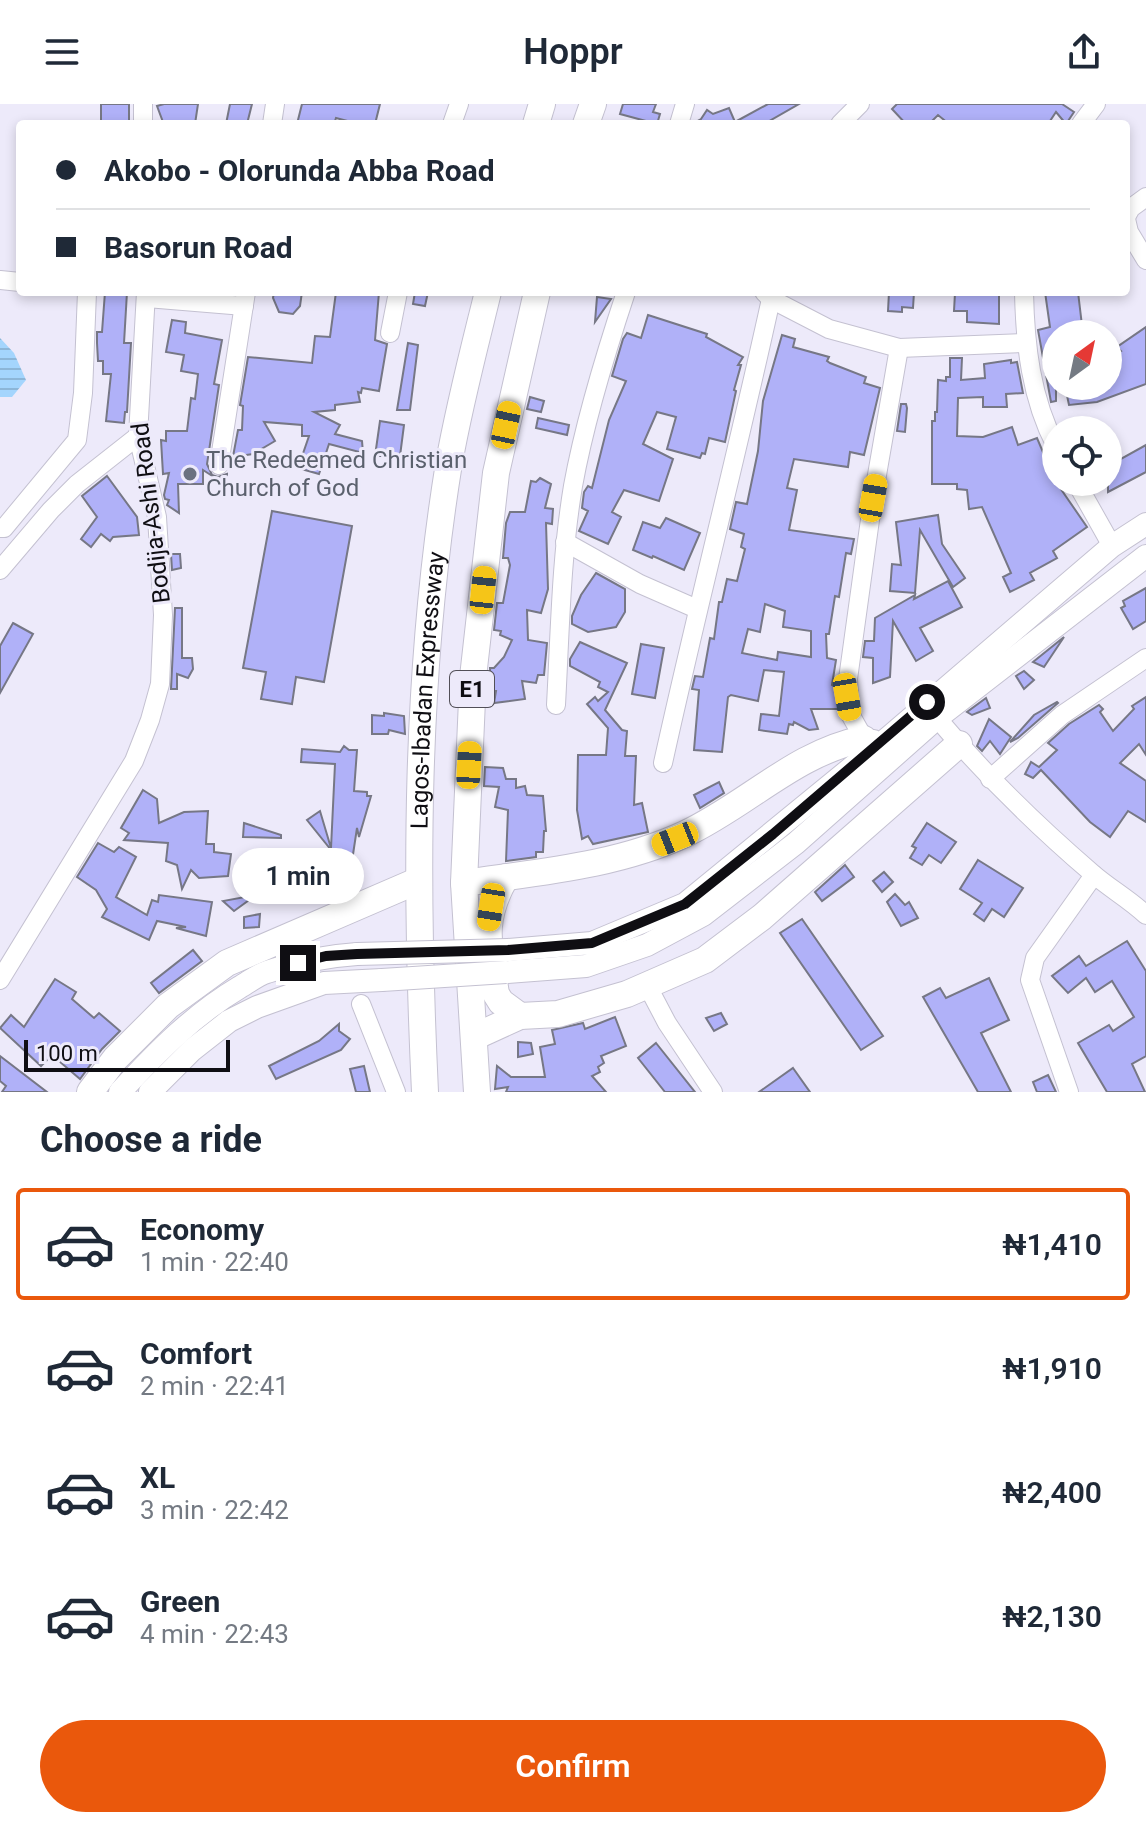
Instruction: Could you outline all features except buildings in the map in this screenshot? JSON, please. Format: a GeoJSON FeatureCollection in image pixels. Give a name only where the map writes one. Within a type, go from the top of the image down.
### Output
{"type":"FeatureCollection","features":[{"type":"Feature","properties":{"kind":"highway","name":"Lagos-Ibadan Expressway"},"geometry":{"type":"LineString","coordinates":[[425,1092],[417,881],[421,731],[436,567],[453,442],[487,296]]}},
{"type":"Feature","properties":{"kind":"highway","name":"Lagos-Ibadan Expressway"},"geometry":{"type":"LineString","coordinates":[[477,1092],[464,883],[473,677],[496,473],[536,296]]}},
{"type":"Feature","properties":{"kind":"highway"},"geometry":{"type":"LineString","coordinates":[[464,883],[601,862],[649,849],[690,831],[785,772],[840,744],[876,739]]}},
{"type":"Feature","properties":{"kind":"highway"},"geometry":{"type":"LineString","coordinates":[[474,1037],[520,1016],[558,1014],[627,994],[705,960],[762,917],[959,744]]}},
{"type":"Feature","properties":{"kind":"highway"},"geometry":{"type":"LineString","coordinates":[[506,877],[495,896],[487,931],[496,994],[501,1002],[520,1016]]}},
{"type":"Feature","properties":{"kind":"highway"},"geometry":{"type":"LineString","coordinates":[[90,1092],[115,1059],[168,1006],[227,963],[417,881]]}},
{"type":"Feature","properties":{"kind":"main road"},"geometry":{"type":"LineString","coordinates":[[120,1092],[161,1048],[194,1019],[223,997],[264,973],[326,956],[508,950],[592,943],[685,904],[773,834],[876,739],[1112,546],[1146,524]]}},
{"type":"Feature","properties":{"kind":"main road"},"geometry":{"type":"LineString","coordinates":[[150,1092],[192,1050],[229,1021],[257,1007],[324,983],[586,966],[647,945],[703,915],[796,843],[937,718],[1146,556]]}},
{"type":"Feature","properties":{"kind":"street"},"geometry":{"type":"LineString","coordinates":[[844,120],[860,104]]}},
{"type":"Feature","properties":{"kind":"street"},"geometry":{"type":"LineString","coordinates":[[1130,210],[1146,197]]}},
{"type":"Feature","properties":{"kind":"street"},"geometry":{"type":"LineString","coordinates":[[1130,234],[1146,260]]}},
{"type":"Feature","properties":{"kind":"street"},"geometry":{"type":"LineString","coordinates":[[0,528],[4,528],[77,440],[83,393],[87,296]]}},
{"type":"Feature","properties":{"kind":"street","name":"Bodija-Ashi Road"},"geometry":{"type":"LineString","coordinates":[[0,980],[134,761],[160,684],[163,615],[157,517],[138,436],[146,296]]}},
{"type":"Feature","properties":{"kind":"street"},"geometry":{"type":"LineString","coordinates":[[171,296],[245,299],[219,465]]}},
{"type":"Feature","properties":{"kind":"street"},"geometry":{"type":"LineString","coordinates":[[390,333],[397,296]]}},
{"type":"Feature","properties":{"kind":"street"},"geometry":{"type":"LineString","coordinates":[[556,705],[565,542],[583,439],[604,356],[625,296]]}},
{"type":"Feature","properties":{"kind":"street"},"geometry":{"type":"LineString","coordinates":[[663,763],[697,609],[739,448],[768,296],[829,329],[899,348],[1025,343]]}},
{"type":"Feature","properties":{"kind":"street"},"geometry":{"type":"LineString","coordinates":[[1024,296],[1025,343],[1043,416]]}},
{"type":"Feature","properties":{"kind":"street"},"geometry":{"type":"LineString","coordinates":[[876,739],[850,714],[848,679],[873,498],[899,348]]}},
{"type":"Feature","properties":{"kind":"street"},"geometry":{"type":"LineString","coordinates":[[0,570],[77,484],[138,436]]}},
{"type":"Feature","properties":{"kind":"street"},"geometry":{"type":"LineString","coordinates":[[1084,496],[1112,546]]}},
{"type":"Feature","properties":{"kind":"street"},"geometry":{"type":"LineString","coordinates":[[565,542],[640,584],[697,609]]}},
{"type":"Feature","properties":{"kind":"street"},"geometry":{"type":"LineString","coordinates":[[990,779],[1062,715],[1146,658]]}},
{"type":"Feature","properties":{"kind":"street"},"geometry":{"type":"LineString","coordinates":[[937,718],[990,779],[1094,875],[1146,915]]}},
{"type":"Feature","properties":{"kind":"street"},"geometry":{"type":"LineString","coordinates":[[1069,1092],[1030,980],[1031,970],[1035,958],[1094,875]]}},
{"type":"Feature","properties":{"kind":"street"},"geometry":{"type":"LineString","coordinates":[[647,985],[667,1023],[713,1092]]}},
{"type":"Feature","properties":{"kind":"street"},"geometry":{"type":"LineString","coordinates":[[361,1004],[396,1092]]}},
{"type":"Feature","properties":{"kind":"water"},"geometry":{"type":"Polygon","coordinates":[[[0,338],[14,353],[26,380],[12,397],[0,397],[0,338]]]}},
{"type":"Feature","properties":{"kind":"place","name":"The Redeemed Christian Church of God"},"geometry":{"type":"Point","coordinates":[190,474]}},
{"type":"Feature","properties":{"kind":"route"},"geometry":{"type":"LineString","coordinates":[[298,963],[326,956],[508,950],[592,943],[685,904],[773,834],[927,702]]}}]}
